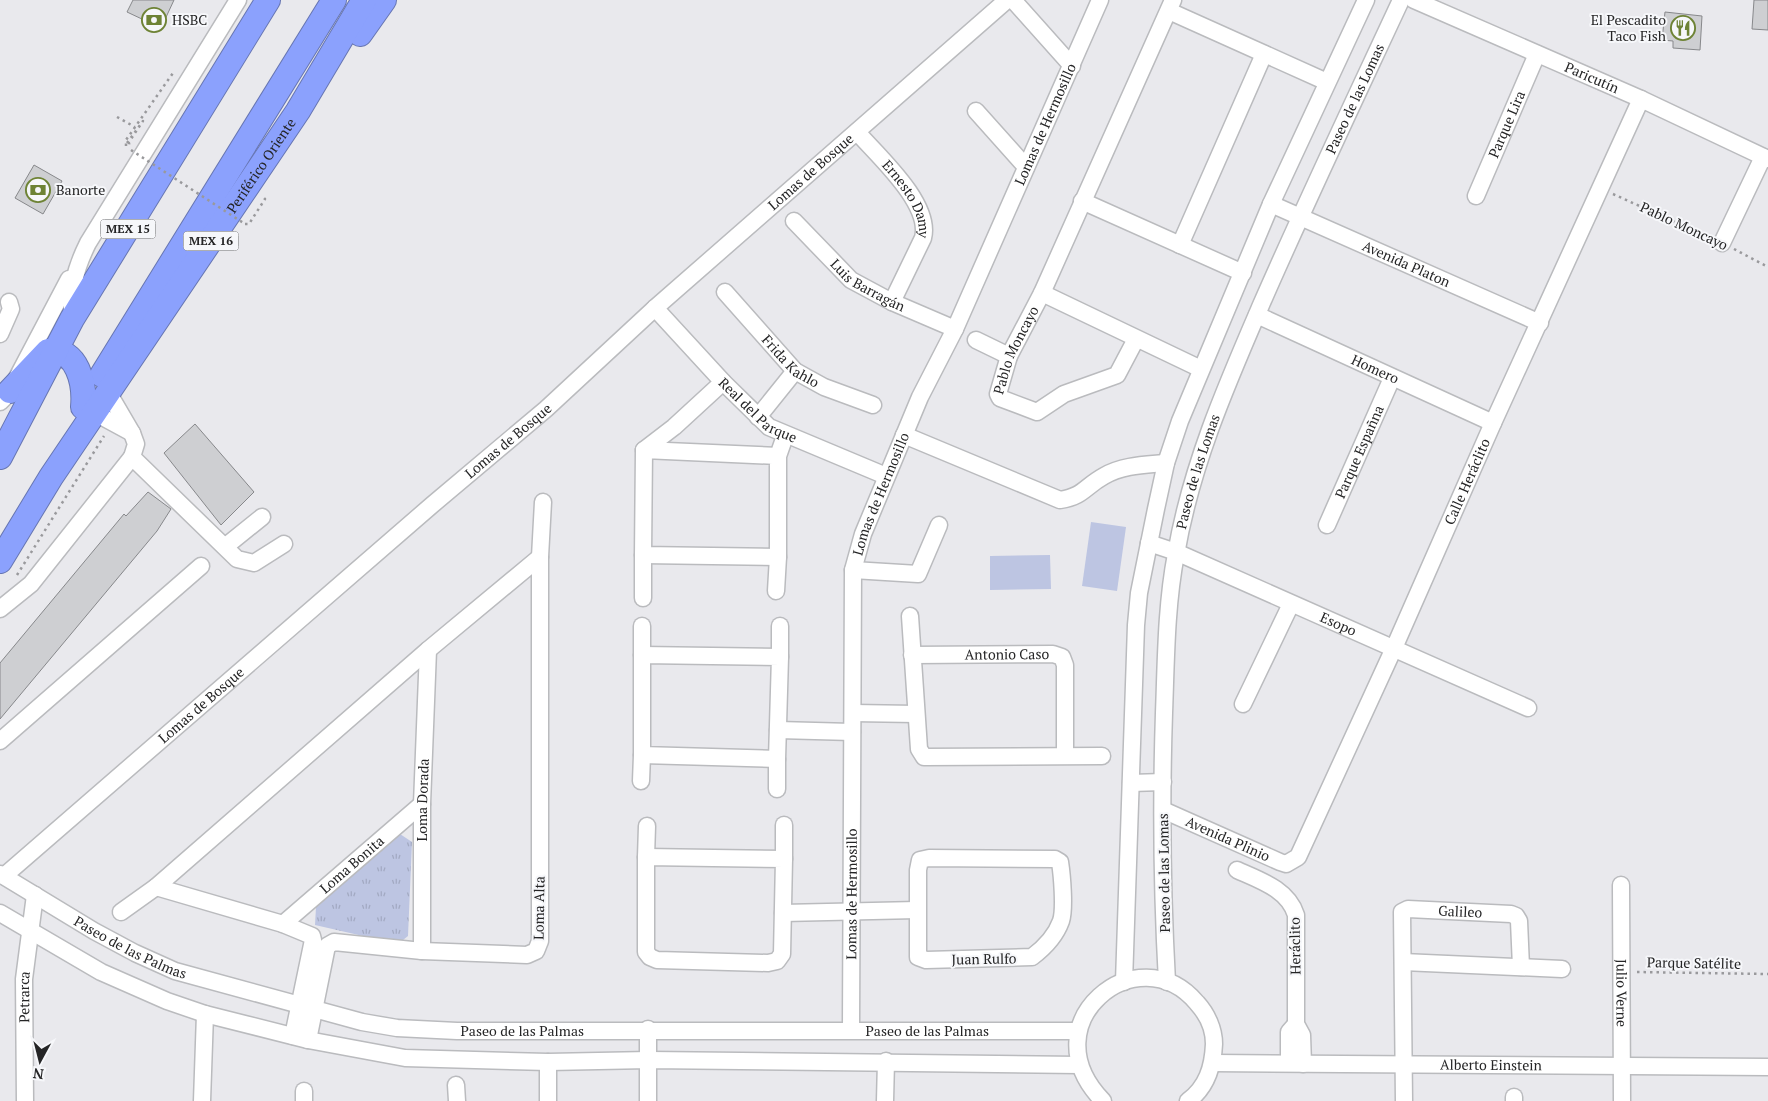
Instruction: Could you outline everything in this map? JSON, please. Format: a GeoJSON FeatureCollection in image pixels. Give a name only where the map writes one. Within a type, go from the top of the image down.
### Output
{"type":"FeatureCollection","features":[{"type":"Feature","properties":{"kind":"highway"},"geometry":{"type":"LineString","coordinates":[[89,410],[138,313],[334,0]]}},
{"type":"Feature","properties":{"kind":"highway","name":"Periférico Oriente"},"geometry":{"type":"LineString","coordinates":[[0,561],[89,410],[108,392],[298,111],[339,38],[364,0]]}},
{"type":"Feature","properties":{"kind":"highway"},"geometry":{"type":"LineString","coordinates":[[298,111],[315,96],[384,0]]}},
{"type":"Feature","properties":{"kind":"highway","name":"MEX 15"},"geometry":{"type":"LineString","coordinates":[[0,457],[54,350],[72,319],[222,77],[266,2]]}},
{"type":"Feature","properties":{"kind":"highway"},"geometry":{"type":"LineString","coordinates":[[5,396],[48,351],[54,350],[72,360],[80,372],[89,410]]}},
{"type":"Feature","properties":{"kind":"street"},"geometry":{"type":"LineString","coordinates":[[5,396],[80,260],[165,115],[238,0]]}},
{"type":"Feature","properties":{"kind":"street","name":"Lomas de Bosque"},"geometry":{"type":"LineString","coordinates":[[2,875],[546,409],[655,308],[1007,0]]}},
{"type":"Feature","properties":{"kind":"street"},"geometry":{"type":"LineString","coordinates":[[1013,0],[1072,66]]}},
{"type":"Feature","properties":{"kind":"street","name":"Lomas de Hermosillo"},"geometry":{"type":"LineString","coordinates":[[851,1029],[853,570],[863,534],[920,397],[955,328],[1100,0]]}},
{"type":"Feature","properties":{"kind":"street"},"geometry":{"type":"LineString","coordinates":[[1124,982],[1136,625],[1139,593],[1166,463],[1201,369],[1271,204],[1366,0]]}},
{"type":"Feature","properties":{"kind":"street","name":"Paseo de las Lomas"},"geometry":{"type":"LineString","coordinates":[[1167,982],[1163,888],[1163,782],[1168,607],[1176,552],[1207,433],[1299,217],[1401,0]]}},
{"type":"Feature","properties":{"kind":"street","name":"Paricutín"},"geometry":{"type":"LineString","coordinates":[[1414,0],[1640,99],[1766,158]]}},
{"type":"Feature","properties":{"kind":"street","name":"Pablo Moncayo"},"geometry":{"type":"LineString","coordinates":[[1136,339],[1116,375],[1064,394],[1037,412],[1000,398],[998,394],[1009,356],[1042,293],[1171,5],[1264,54],[1327,82]]}},
{"type":"Feature","properties":{"kind":"street"},"geometry":{"type":"LineString","coordinates":[[1180,244],[1264,54]]}},
{"type":"Feature","properties":{"kind":"street","name":"Parque Lira"},"geometry":{"type":"LineString","coordinates":[[1476,196],[1537,54]]}},
{"type":"Feature","properties":{"kind":"street","name":"Calle Heráclito"},"geometry":{"type":"LineString","coordinates":[[1293,861],[1298,857],[1394,648],[1493,423],[1640,99]]}},
{"type":"Feature","properties":{"kind":"street"},"geometry":{"type":"LineString","coordinates":[[976,111],[1026,167]]}},
{"type":"Feature","properties":{"kind":"street","name":"Ernesto Damy"},"geometry":{"type":"LineString","coordinates":[[857,132],[910,194],[924,220],[926,228],[892,302]]}},
{"type":"Feature","properties":{"kind":"street"},"geometry":{"type":"LineString","coordinates":[[1722,243],[1766,158]]}},
{"type":"Feature","properties":{"kind":"street"},"geometry":{"type":"LineString","coordinates":[[1082,201],[1243,273]]}},
{"type":"Feature","properties":{"kind":"street","name":"Avenida Platon"},"geometry":{"type":"LineString","coordinates":[[1271,204],[1540,323]]}},
{"type":"Feature","properties":{"kind":"street","name":"Luis Barragán"},"geometry":{"type":"LineString","coordinates":[[794,221],[851,280],[892,302],[955,328]]}},
{"type":"Feature","properties":{"kind":"street"},"geometry":{"type":"LineString","coordinates":[[72,319],[71,293],[80,260]]}},
{"type":"Feature","properties":{"kind":"street","name":"Frida Kahlo"},"geometry":{"type":"LineString","coordinates":[[725,292],[795,371],[824,387],[873,405]]}},
{"type":"Feature","properties":{"kind":"street"},"geometry":{"type":"LineString","coordinates":[[1042,293],[1201,369]]}},
{"type":"Feature","properties":{"kind":"street"},"geometry":{"type":"LineString","coordinates":[[0,334],[11,309],[9,302]]}},
{"type":"Feature","properties":{"kind":"street","name":"Real del Parque"},"geometry":{"type":"LineString","coordinates":[[655,308],[723,382],[770,427],[785,436],[886,476]]}},
{"type":"Feature","properties":{"kind":"street","name":"Homero"},"geometry":{"type":"LineString","coordinates":[[1257,315],[1493,423]]}},
{"type":"Feature","properties":{"kind":"street"},"geometry":{"type":"LineString","coordinates":[[976,340],[1009,356]]}},
{"type":"Feature","properties":{"kind":"street"},"geometry":{"type":"LineString","coordinates":[[758,417],[795,371]]}},
{"type":"Feature","properties":{"kind":"street","name":"Parque Españna"},"geometry":{"type":"LineString","coordinates":[[1327,525],[1392,378]]}},
{"type":"Feature","properties":{"kind":"street"},"geometry":{"type":"LineString","coordinates":[[644,450],[674,427],[723,382]]}},
{"type":"Feature","properties":{"kind":"street"},"geometry":{"type":"LineString","coordinates":[[0,609],[32,584],[132,457],[136,444],[132,433],[108,392]]}},
{"type":"Feature","properties":{"kind":"street"},"geometry":{"type":"LineString","coordinates":[[89,410],[132,433]]}},
{"type":"Feature","properties":{"kind":"street"},"geometry":{"type":"LineString","coordinates":[[904,435],[1060,500],[1076,497],[1104,476],[1124,467],[1166,463]]}},
{"type":"Feature","properties":{"kind":"street"},"geometry":{"type":"LineString","coordinates":[[776,591],[778,456],[785,436]]}},
{"type":"Feature","properties":{"kind":"street"},"geometry":{"type":"LineString","coordinates":[[644,450],[778,456]]}},
{"type":"Feature","properties":{"kind":"street"},"geometry":{"type":"LineString","coordinates":[[644,450],[644,598]]}},
{"type":"Feature","properties":{"kind":"street"},"geometry":{"type":"LineString","coordinates":[[132,457],[242,562],[254,563],[284,544]]}},
{"type":"Feature","properties":{"kind":"street","name":"Loma Alta"},"geometry":{"type":"LineString","coordinates":[[300,1038],[316,1010],[327,946],[330,943],[422,951],[527,955],[536,951],[540,942],[540,556],[543,502]]}},
{"type":"Feature","properties":{"kind":"street"},"geometry":{"type":"LineString","coordinates":[[226,546],[262,517]]}},
{"type":"Feature","properties":{"kind":"street"},"geometry":{"type":"LineString","coordinates":[[853,570],[918,574],[939,526]]}},
{"type":"Feature","properties":{"kind":"street","name":"Esopo"},"geometry":{"type":"LineString","coordinates":[[1149,543],[1176,552],[1528,708]]}},
{"type":"Feature","properties":{"kind":"street"},"geometry":{"type":"LineString","coordinates":[[643,555],[778,557]]}},
{"type":"Feature","properties":{"kind":"street"},"geometry":{"type":"LineString","coordinates":[[121,912],[156,887],[428,650],[540,556]]}},
{"type":"Feature","properties":{"kind":"street"},"geometry":{"type":"LineString","coordinates":[[0,740],[201,566]]}},
{"type":"Feature","properties":{"kind":"street"},"geometry":{"type":"LineString","coordinates":[[1243,704],[1292,604]]}},
{"type":"Feature","properties":{"kind":"street"},"geometry":{"type":"LineString","coordinates":[[910,616],[919,749],[924,757],[1102,756]]}},
{"type":"Feature","properties":{"kind":"street"},"geometry":{"type":"LineString","coordinates":[[641,781],[642,626]]}},
{"type":"Feature","properties":{"kind":"street"},"geometry":{"type":"LineString","coordinates":[[777,789],[780,626]]}},
{"type":"Feature","properties":{"kind":"street","name":"Loma Dorada"},"geometry":{"type":"LineString","coordinates":[[422,951],[422,804],[428,650]]}},
{"type":"Feature","properties":{"kind":"street","name":"Antonio Caso"},"geometry":{"type":"LineString","coordinates":[[912,655],[1053,654],[1062,657],[1065,665],[1065,755]]}},
{"type":"Feature","properties":{"kind":"street"},"geometry":{"type":"LineString","coordinates":[[642,655],[780,657]]}},
{"type":"Feature","properties":{"kind":"street"},"geometry":{"type":"LineString","coordinates":[[853,713],[916,714]]}},
{"type":"Feature","properties":{"kind":"street"},"geometry":{"type":"LineString","coordinates":[[778,730],[852,732]]}},
{"type":"Feature","properties":{"kind":"street"},"geometry":{"type":"LineString","coordinates":[[642,755],[777,759]]}},
{"type":"Feature","properties":{"kind":"street"},"geometry":{"type":"LineString","coordinates":[[1131,783],[1163,782]]}},
{"type":"Feature","properties":{"kind":"street","name":"Loma Bonita"},"geometry":{"type":"LineString","coordinates":[[282,924],[422,804]]}},
{"type":"Feature","properties":{"kind":"street","name":"Avenida Plinio"},"geometry":{"type":"LineString","coordinates":[[1163,810],[1280,862],[1286,864],[1293,861]]}},
{"type":"Feature","properties":{"kind":"street"},"geometry":{"type":"LineString","coordinates":[[647,826],[646,952],[650,958],[657,960],[777,961],[782,954],[784,825]]}},
{"type":"Feature","properties":{"kind":"street"},"geometry":{"type":"LineString","coordinates":[[646,858],[784,859]]}},
{"type":"Feature","properties":{"kind":"street","name":"Juan Rulfo"},"geometry":{"type":"LineString","coordinates":[[1055,859],[1060,862],[1061,920],[1043,948],[1032,957],[926,960],[918,957],[917,910],[920,860],[1055,859]]}},
{"type":"Feature","properties":{"kind":"street","name":"Heráclito"},"geometry":{"type":"LineString","coordinates":[[1237,870],[1265,883],[1292,904],[1296,915],[1296,1024],[1302,1035],[1296,1063]]}},
{"type":"Feature","properties":{"kind":"street","name":"Paseo de las Palmas"},"geometry":{"type":"LineString","coordinates":[[2,875],[135,953],[175,971],[300,1006],[371,1023],[429,1030],[851,1029],[1078,1031]]}},
{"type":"Feature","properties":{"kind":"street","name":"Julio Verne"},"geometry":{"type":"LineString","coordinates":[[1621,885],[1622,1101]]}},
{"type":"Feature","properties":{"kind":"street"},"geometry":{"type":"LineString","coordinates":[[156,887],[282,924],[307,932],[312,936],[313,940],[300,1006],[300,1038]]}},
{"type":"Feature","properties":{"kind":"street","name":"Petrarca"},"geometry":{"type":"LineString","coordinates":[[25,1101],[24,979],[35,895]]}},
{"type":"Feature","properties":{"kind":"street","name":"Galileo"},"geometry":{"type":"LineString","coordinates":[[1404,1101],[1403,962],[1400,919],[1402,912],[1408,909],[1511,914],[1516,916],[1519,921],[1521,967]]}},
{"type":"Feature","properties":{"kind":"street"},"geometry":{"type":"LineString","coordinates":[[783,913],[917,910]]}},
{"type":"Feature","properties":{"kind":"street"},"geometry":{"type":"LineString","coordinates":[[0,913],[101,972],[136,989],[205,1014],[300,1038],[405,1058],[548,1062],[649,1060],[886,1061],[1079,1065]]}},
{"type":"Feature","properties":{"kind":"street"},"geometry":{"type":"LineString","coordinates":[[1403,962],[1562,969]]}},
{"type":"Feature","properties":{"kind":"street"},"geometry":{"type":"LineString","coordinates":[[1103,1101],[1088,1086],[1079,1065],[1076,1048],[1078,1031],[1088,1009],[1104,992],[1124,982],[1138,978],[1167,982],[1190,994],[1206,1013],[1214,1037],[1214,1063],[1206,1081],[1188,1101]]}},
{"type":"Feature","properties":{"kind":"street"},"geometry":{"type":"LineString","coordinates":[[202,1101],[205,1014]]}},
{"type":"Feature","properties":{"kind":"street"},"geometry":{"type":"LineString","coordinates":[[648,1029],[648,1101]]}},
{"type":"Feature","properties":{"kind":"street"},"geometry":{"type":"LineString","coordinates":[[885,1101],[886,1061]]}},
{"type":"Feature","properties":{"kind":"street"},"geometry":{"type":"LineString","coordinates":[[548,1062],[548,1101]]}},
{"type":"Feature","properties":{"kind":"street","name":"Alberto Einstein"},"geometry":{"type":"LineString","coordinates":[[1214,1063],[1768,1067]]}},
{"type":"Feature","properties":{"kind":"path"},"geometry":{"type":"LineString","coordinates":[[117,117],[135,127]]}},
{"type":"Feature","properties":{"kind":"path"},"geometry":{"type":"LineString","coordinates":[[131,150],[245,224]]}},
{"type":"Feature","properties":{"kind":"path","name":"Pablo Moncayo"},"geometry":{"type":"LineString","coordinates":[[1599,187],[1722,243],[1768,267]]}},
{"type":"Feature","properties":{"kind":"path","name":"Parque Satélite"},"geometry":{"type":"LineString","coordinates":[[1620,972],[1768,974]]}},
{"type":"Feature","properties":{"kind":"green space"},"geometry":{"type":"Polygon","coordinates":[[[1091,522],[1126,527],[1117,591],[1082,586],[1091,522]]]}},
{"type":"Feature","properties":{"kind":"green space"},"geometry":{"type":"Polygon","coordinates":[[[1050,555],[1051,589],[990,590],[990,556],[1050,555]]]}},
{"type":"Feature","properties":{"kind":"green space"},"geometry":{"type":"Polygon","coordinates":[[[397,832],[412,842],[408,936],[398,944],[315,925],[316,907],[397,832]]]}},
{"type":"Feature","properties":{"kind":"building","name":"HSBC"},"geometry":{"type":"Polygon","coordinates":[[[133,0],[174,0],[161,28],[127,12],[133,0]]]}},
{"type":"Feature","properties":{"kind":"building"},"geometry":{"type":"Polygon","coordinates":[[[1754,0],[1768,0],[1768,30],[1752,29],[1754,0]]]}},
{"type":"Feature","properties":{"kind":"building","name":"El Pescadito Taco Fish"},"geometry":{"type":"Polygon","coordinates":[[[1665,12],[1702,16],[1700,50],[1673,48],[1673,41],[1662,40],[1665,12]]]}},
{"type":"Feature","properties":{"kind":"building","name":"Banorte"},"geometry":{"type":"Polygon","coordinates":[[[34,165],[62,181],[43,214],[15,198],[34,165]]]}},
{"type":"Feature","properties":{"kind":"building"},"geometry":{"type":"Polygon","coordinates":[[[195,424],[254,492],[221,525],[164,453],[195,424]]]}},
{"type":"Feature","properties":{"kind":"building"},"geometry":{"type":"Polygon","coordinates":[[[148,492],[171,509],[157,531],[0,719],[0,663],[124,514],[126,516],[148,492]]]}},
{"type":"Feature","properties":{"kind":"place","name":"HSBC"},"geometry":{"type":"Point","coordinates":[154,20]}},
{"type":"Feature","properties":{"kind":"place","name":"El Pescadito Taco Fish"},"geometry":{"type":"Point","coordinates":[1683,28]}},
{"type":"Feature","properties":{"kind":"place","name":"Banorte"},"geometry":{"type":"Point","coordinates":[38,190]}}]}
